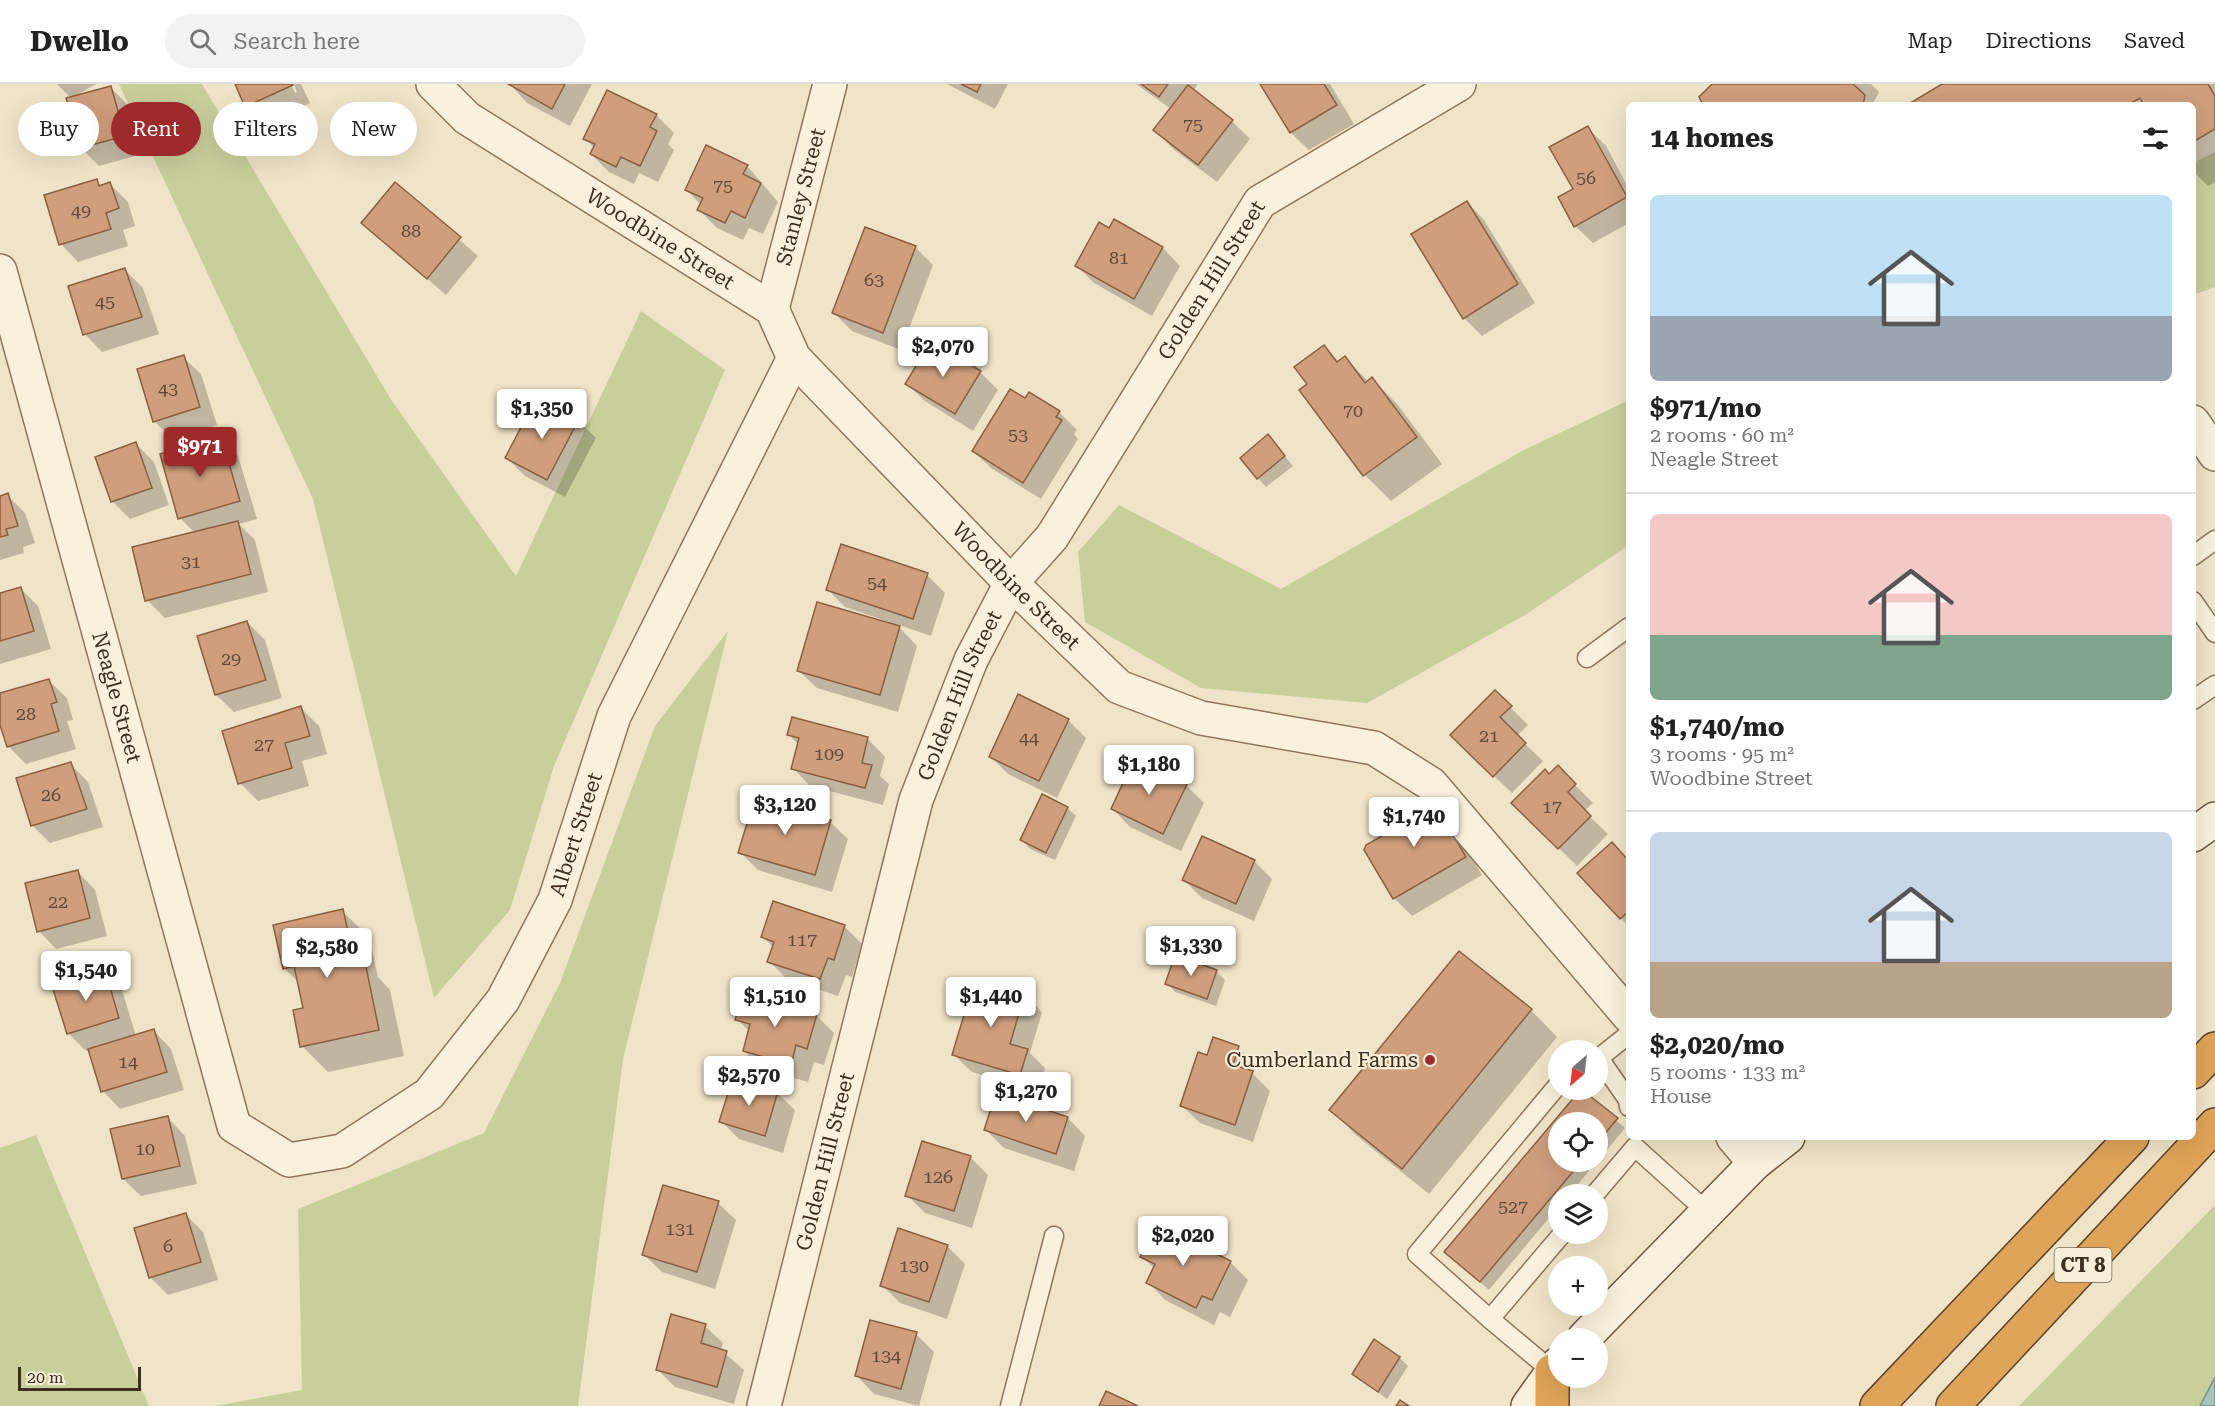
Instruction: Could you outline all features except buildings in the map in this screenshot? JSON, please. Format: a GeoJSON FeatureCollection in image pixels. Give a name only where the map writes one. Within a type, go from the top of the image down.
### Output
{"type":"FeatureCollection","features":[{"type":"Feature","properties":{"kind":"highway"},"geometry":{"type":"LineString","coordinates":[[2196,1069],[2215,1049]]}},
{"type":"Feature","properties":{"kind":"highway","name":"CT 8"},"geometry":{"type":"LineString","coordinates":[[1953,1406],[2215,1125]]}},
{"type":"Feature","properties":{"kind":"highway","name":"CT 8"},"geometry":{"type":"LineString","coordinates":[[1877,1406],[2129,1140]]}},
{"type":"Feature","properties":{"kind":"highway"},"geometry":{"type":"LineString","coordinates":[[1552,1406],[1553,1388]]}},
{"type":"Feature","properties":{"kind":"street","name":"Woodbine Street"},"geometry":{"type":"LineString","coordinates":[[433,84],[467,118],[772,309],[794,358],[1011,583],[1119,687],[1201,717],[1374,748],[1431,784],[1626,1012]]}},
{"type":"Feature","properties":{"kind":"street","name":"Stanley Street"},"geometry":{"type":"LineString","coordinates":[[772,309],[830,84]]}},
{"type":"Feature","properties":{"kind":"street","name":"Golden Hill Street"},"geometry":{"type":"LineString","coordinates":[[764,1406],[915,800],[971,660],[1011,583],[1052,537],[1260,202],[1459,84]]}},
{"type":"Feature","properties":{"kind":"street","name":"Neagle Street"},"geometry":{"type":"LineString","coordinates":[[0,271],[234,1126]]}},
{"type":"Feature","properties":{"kind":"street","name":"Albert Street"},"geometry":{"type":"LineString","coordinates":[[234,1126],[289,1160],[342,1151],[429,1094],[503,1000],[555,900],[614,716],[794,358]]}},
{"type":"Feature","properties":{"kind":"street"},"geometry":{"type":"LineString","coordinates":[[2196,426],[2215,454]]}},
{"type":"Feature","properties":{"kind":"street"},"geometry":{"type":"LineString","coordinates":[[2196,833],[2215,819]]}},
{"type":"Feature","properties":{"kind":"street"},"geometry":{"type":"LineString","coordinates":[[1736,1140],[1755,1163]]}},
{"type":"Feature","properties":{"kind":"street"},"geometry":{"type":"LineString","coordinates":[[1594,1328],[1706,1211],[1755,1163],[1784,1140]]}},
{"type":"Feature","properties":{"kind":"street"},"geometry":{"type":"LineString","coordinates":[[1528,1406],[1548,1378]]}},
{"type":"Feature","properties":{"kind":"lane"},"geometry":{"type":"LineString","coordinates":[[2196,554],[2215,540]]}},
{"type":"Feature","properties":{"kind":"lane"},"geometry":{"type":"LineString","coordinates":[[2196,605],[2215,633]]}},
{"type":"Feature","properties":{"kind":"lane"},"geometry":{"type":"LineString","coordinates":[[1587,658],[1626,629]]}},
{"type":"Feature","properties":{"kind":"lane"},"geometry":{"type":"LineString","coordinates":[[2196,698],[2215,685]]}},
{"type":"Feature","properties":{"kind":"lane"},"geometry":{"type":"LineString","coordinates":[[1608,1050],[1626,1036]]}},
{"type":"Feature","properties":{"kind":"lane"},"geometry":{"type":"LineString","coordinates":[[1608,1072],[1626,1097]]}},
{"type":"Feature","properties":{"kind":"lane"},"geometry":{"type":"LineString","coordinates":[[1548,1097],[1417,1254],[1490,1320],[1548,1363]]}},
{"type":"Feature","properties":{"kind":"lane"},"geometry":{"type":"LineString","coordinates":[[1602,1184],[1634,1142],[1706,1211]]}},
{"type":"Feature","properties":{"kind":"lane"},"geometry":{"type":"LineString","coordinates":[[1010,1406],[1054,1236]]}},
{"type":"Feature","properties":{"kind":"lane"},"geometry":{"type":"LineString","coordinates":[[1490,1320],[1554,1244]]}},
{"type":"Feature","properties":{"kind":"green space"},"geometry":{"type":"Polygon","coordinates":[[[119,84],[202,84],[213,102],[213,156],[245,156],[392,401],[516,576],[641,311],[725,370],[554,766],[510,910],[434,998],[313,499],[153,156],[201,156],[201,102],[127,102],[119,84]]]}},
{"type":"Feature","properties":{"kind":"green space"},"geometry":{"type":"Polygon","coordinates":[[[2215,152],[2215,287],[2196,294],[2196,162],[2215,152]]]}},
{"type":"Feature","properties":{"kind":"green space"},"geometry":{"type":"Polygon","coordinates":[[[1626,401],[1626,547],[1525,615],[1367,703],[1201,688],[1085,622],[1078,552],[1119,505],[1281,589],[1522,451],[1626,401]]]}},
{"type":"Feature","properties":{"kind":"green space"},"geometry":{"type":"Polygon","coordinates":[[[728,631],[623,1059],[578,1406],[215,1406],[302,1390],[298,1209],[484,1133],[560,983],[655,726],[728,631]]]}},
{"type":"Feature","properties":{"kind":"green space"},"geometry":{"type":"Polygon","coordinates":[[[36,1135],[149,1406],[0,1406],[0,1148],[36,1135]]]}},
{"type":"Feature","properties":{"kind":"green space"},"geometry":{"type":"Polygon","coordinates":[[[2215,1205],[2215,1377],[2200,1406],[2019,1406],[2215,1205]]]}},
{"type":"Feature","properties":{"kind":"water"},"geometry":{"type":"Polygon","coordinates":[[[2215,1377],[2215,1406],[2200,1406],[2215,1377]]]}},
{"type":"Feature","properties":{"kind":"place","name":"Cumberland Farms"},"geometry":{"type":"Point","coordinates":[1430,1060]}}]}
